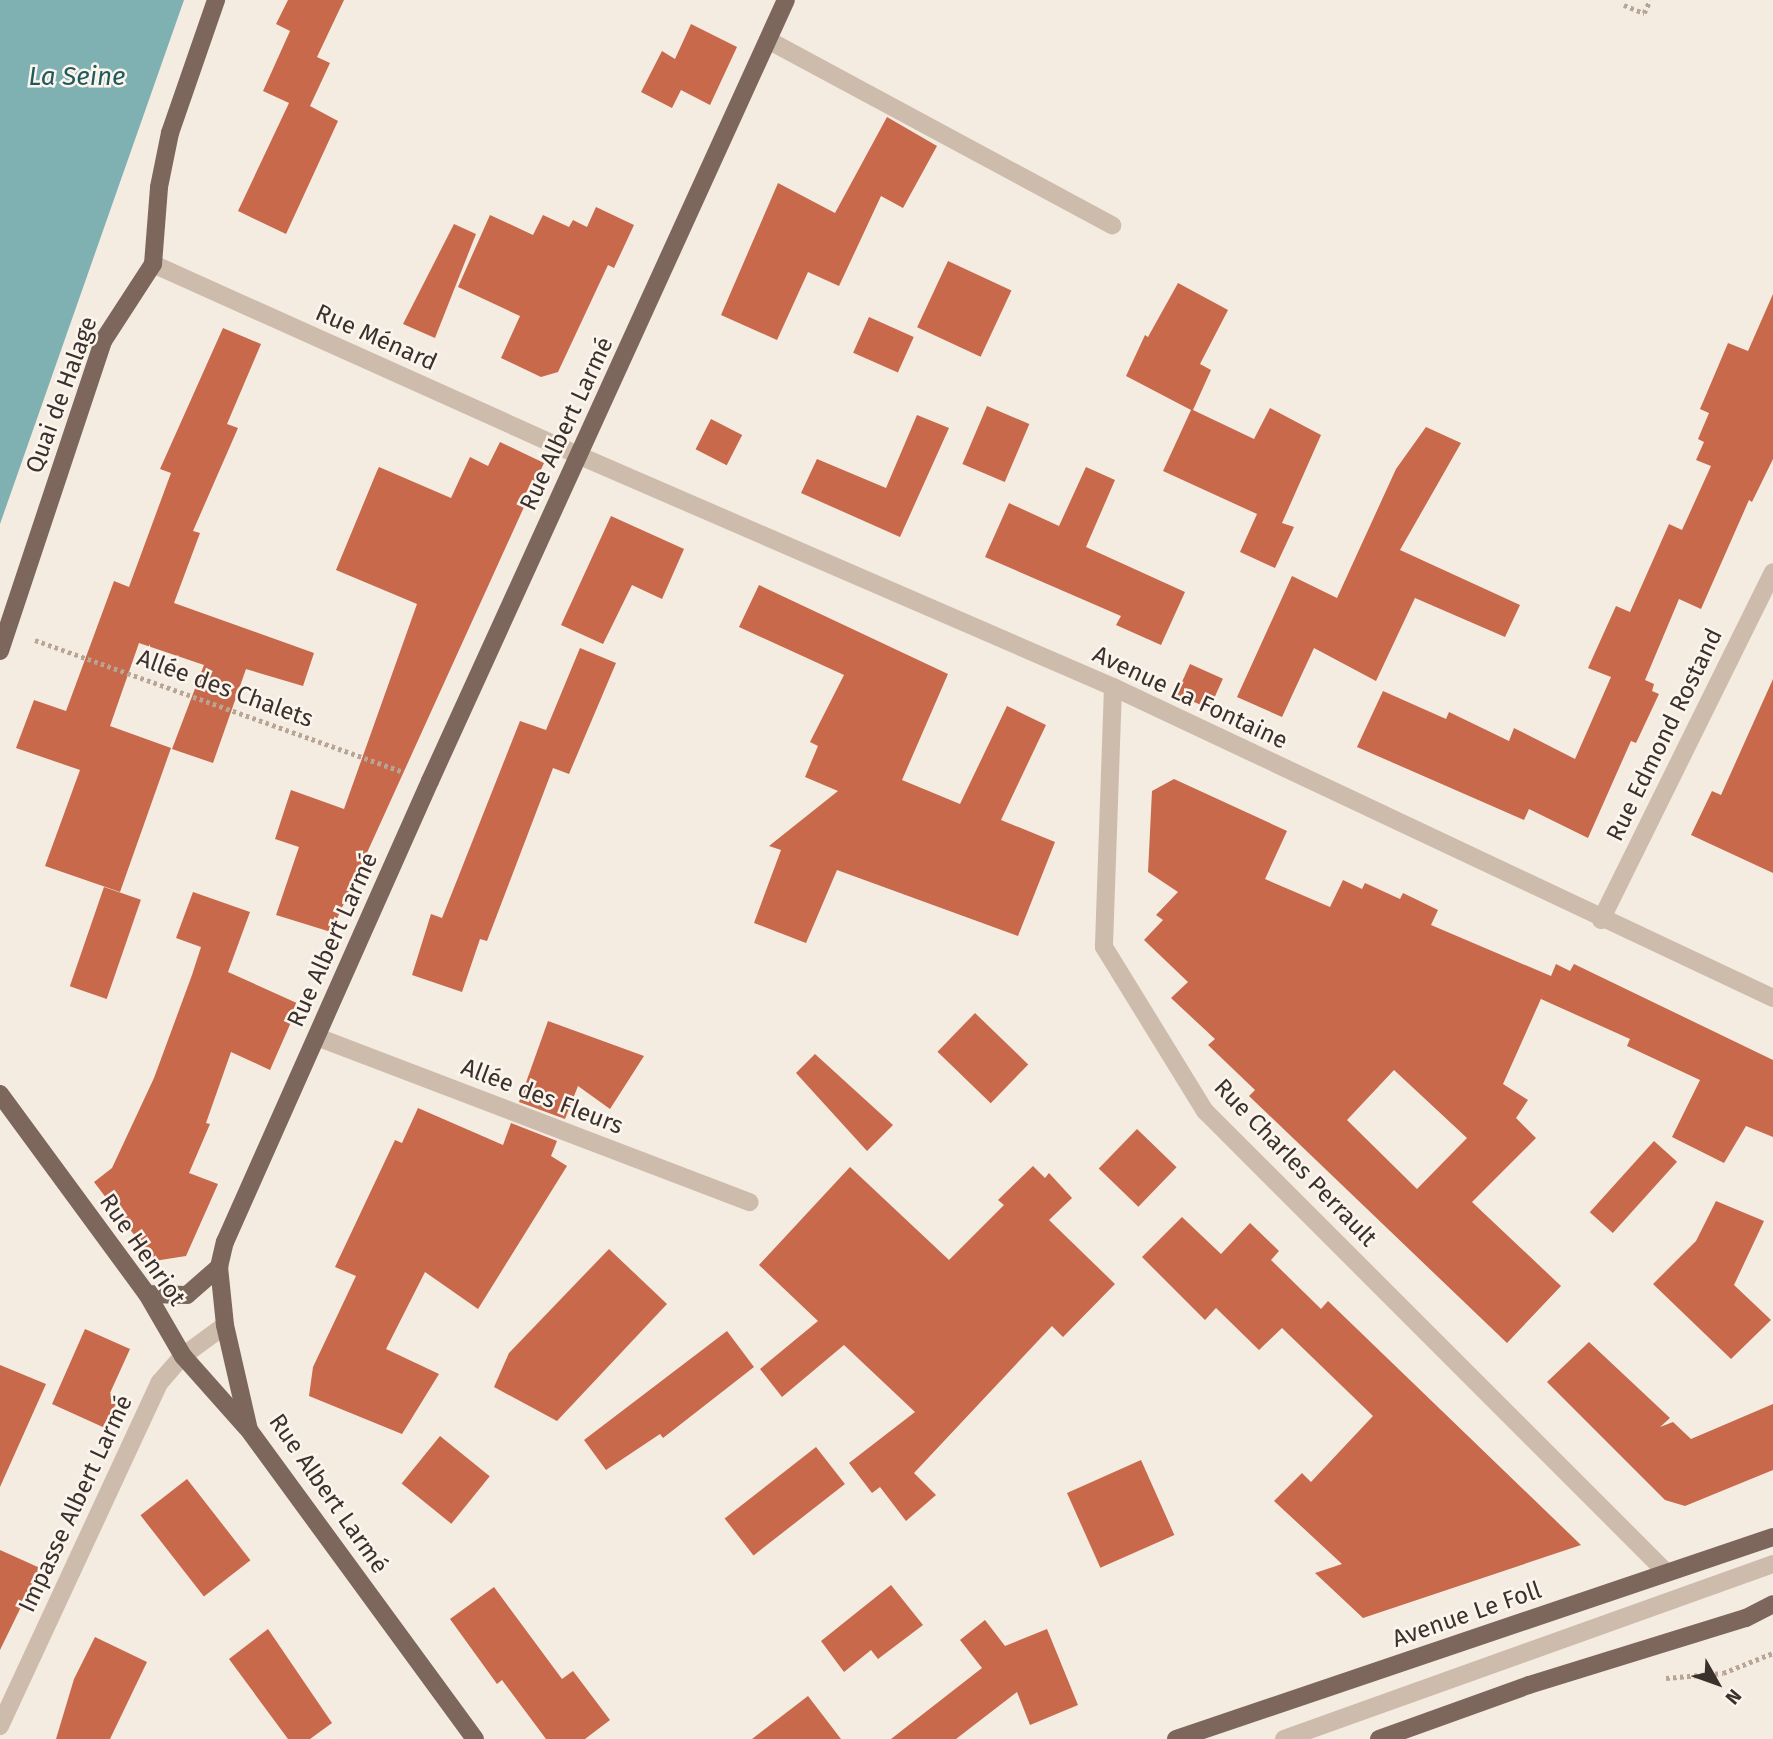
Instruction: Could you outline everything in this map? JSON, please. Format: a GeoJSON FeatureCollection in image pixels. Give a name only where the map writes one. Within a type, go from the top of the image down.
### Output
{"type":"FeatureCollection","features":[{"type":"Feature","properties":{"kind":"main road","name":"Quai de Halage"},"geometry":{"type":"LineString","coordinates":[[0,651],[103,341],[153,264],[159,187],[170,133],[216,0]]}},
{"type":"Feature","properties":{"kind":"main road","name":"Rue Albert Larmé"},"geometry":{"type":"LineString","coordinates":[[475,1739],[249,1430],[225,1325],[219,1267],[225,1242],[430,781],[786,0]]}},
{"type":"Feature","properties":{"kind":"main road","name":"Rue Henriot"},"geometry":{"type":"LineString","coordinates":[[0,1094],[147,1294],[183,1356],[249,1430]]}},
{"type":"Feature","properties":{"kind":"main road"},"geometry":{"type":"LineString","coordinates":[[147,1294],[187,1295],[219,1267]]}},
{"type":"Feature","properties":{"kind":"main road","name":"Avenue Le Foll"},"geometry":{"type":"LineString","coordinates":[[1176,1739],[1773,1537]]}},
{"type":"Feature","properties":{"kind":"main road"},"geometry":{"type":"LineString","coordinates":[[1379,1739],[1528,1685],[1746,1618],[1773,1604]]}},
{"type":"Feature","properties":{"kind":"street"},"geometry":{"type":"LineString","coordinates":[[768,40],[1112,225]]}},
{"type":"Feature","properties":{"kind":"street","name":"Rue Ménard"},"geometry":{"type":"LineString","coordinates":[[153,264],[580,456]]}},
{"type":"Feature","properties":{"kind":"street","name":"Avenue La Fontaine"},"geometry":{"type":"LineString","coordinates":[[580,456],[1113,687],[1601,920],[1773,998]]}},
{"type":"Feature","properties":{"kind":"street","name":"Rue Edmond Rostand"},"geometry":{"type":"LineString","coordinates":[[1601,920],[1773,572]]}},
{"type":"Feature","properties":{"kind":"street","name":"Rue Charles Perrault"},"geometry":{"type":"LineString","coordinates":[[1113,687],[1104,947],[1205,1111],[1666,1572]]}},
{"type":"Feature","properties":{"kind":"street","name":"Allée des Fleurs"},"geometry":{"type":"LineString","coordinates":[[317,1037],[750,1202]]}},
{"type":"Feature","properties":{"kind":"street","name":"Impasse Albert Larmé"},"geometry":{"type":"LineString","coordinates":[[0,1726],[160,1382],[183,1356],[225,1325]]}},
{"type":"Feature","properties":{"kind":"street"},"geometry":{"type":"LineString","coordinates":[[1284,1739],[1773,1564]]}},
{"type":"Feature","properties":{"kind":"path"},"geometry":{"type":"LineString","coordinates":[[1624,5],[1644,13],[1650,0]]}},
{"type":"Feature","properties":{"kind":"path","name":"Allée des Chalets"},"geometry":{"type":"LineString","coordinates":[[7,630],[430,781]]}},
{"type":"Feature","properties":{"kind":"water","name":"La Seine"},"geometry":{"type":"Polygon","coordinates":[[[0,0],[184,0],[0,524],[0,0]]]}},
{"type":"Feature","properties":{"kind":"building"},"geometry":{"type":"Polygon","coordinates":[[[288,0],[344,0],[317,57],[330,63],[310,106],[338,121],[286,234],[238,211],[289,103],[263,91],[290,31],[276,24],[288,0]]]}},
{"type":"Feature","properties":{"kind":"building"},"geometry":{"type":"Polygon","coordinates":[[[691,24],[737,47],[710,105],[681,90],[672,108],[641,92],[662,51],[675,59],[691,24]]]}},
{"type":"Feature","properties":{"kind":"building"},"geometry":{"type":"Polygon","coordinates":[[[887,117],[937,146],[903,208],[881,196],[839,286],[808,272],[777,340],[721,315],[778,183],[835,213],[887,117]]]}},
{"type":"Feature","properties":{"kind":"building"},"geometry":{"type":"Polygon","coordinates":[[[596,207],[634,225],[614,268],[608,265],[558,372],[541,377],[501,358],[520,316],[458,287],[490,215],[533,235],[543,215],[569,227],[573,220],[587,227],[596,207]]]}},
{"type":"Feature","properties":{"kind":"building"},"geometry":{"type":"Polygon","coordinates":[[[454,224],[476,234],[435,338],[403,324],[454,224]]]}},
{"type":"Feature","properties":{"kind":"building"},"geometry":{"type":"Polygon","coordinates":[[[948,261],[1011,291],[981,357],[917,327],[948,261]]]}},
{"type":"Feature","properties":{"kind":"building"},"geometry":{"type":"Polygon","coordinates":[[[1178,283],[1228,310],[1200,364],[1211,370],[1193,410],[1254,439],[1270,408],[1321,435],[1282,523],[1294,527],[1275,568],[1240,552],[1257,514],[1163,471],[1191,410],[1126,376],[1145,335],[1148,337],[1178,283]]]}},
{"type":"Feature","properties":{"kind":"building"},"geometry":{"type":"Polygon","coordinates":[[[1773,294],[1773,459],[1752,502],[1749,500],[1701,609],[1679,599],[1645,680],[1654,684],[1652,691],[1659,694],[1636,743],[1631,741],[1588,838],[1529,809],[1524,820],[1357,747],[1383,691],[1446,719],[1449,712],[1509,741],[1514,728],[1575,759],[1611,677],[1588,668],[1616,606],[1630,612],[1669,524],[1682,530],[1711,466],[1696,460],[1704,442],[1698,439],[1709,413],[1700,409],[1728,343],[1748,351],[1773,294]]]}},
{"type":"Feature","properties":{"kind":"building"},"geometry":{"type":"Polygon","coordinates":[[[869,317],[914,337],[898,373],[853,353],[869,317]]]}},
{"type":"Feature","properties":{"kind":"building"},"geometry":{"type":"Polygon","coordinates":[[[223,328],[261,344],[227,424],[238,428],[193,531],[200,533],[174,603],[314,653],[303,686],[246,669],[213,763],[172,749],[204,665],[139,643],[110,726],[171,748],[120,892],[45,866],[80,770],[16,748],[34,700],[66,711],[114,581],[129,587],[171,473],[160,469],[223,328]]]}},
{"type":"Feature","properties":{"kind":"building"},"geometry":{"type":"Polygon","coordinates":[[[987,406],[1029,424],[1005,482],[962,464],[987,406]]]}},
{"type":"Feature","properties":{"kind":"building"},"geometry":{"type":"Polygon","coordinates":[[[917,415],[949,428],[900,537],[801,493],[817,459],[886,488],[917,415]]]}},
{"type":"Feature","properties":{"kind":"building"},"geometry":{"type":"Polygon","coordinates":[[[711,419],[742,435],[727,465],[696,449],[711,419]]]}},
{"type":"Feature","properties":{"kind":"building"},"geometry":{"type":"Polygon","coordinates":[[[1426,427],[1461,443],[1400,550],[1520,605],[1505,637],[1415,598],[1376,681],[1314,648],[1282,717],[1237,697],[1292,576],[1337,598],[1396,469],[1426,427]]]}},
{"type":"Feature","properties":{"kind":"building"},"geometry":{"type":"Polygon","coordinates":[[[500,442],[544,463],[331,932],[276,915],[299,847],[275,839],[291,790],[344,809],[417,604],[336,570],[377,471],[379,467],[451,498],[470,457],[488,466],[500,442]]]}},
{"type":"Feature","properties":{"kind":"building"},"geometry":{"type":"Polygon","coordinates":[[[1086,467],[1115,480],[1086,547],[1185,592],[1161,645],[1116,625],[1121,616],[985,557],[1009,503],[1059,526],[1086,467]]]}},
{"type":"Feature","properties":{"kind":"building"},"geometry":{"type":"Polygon","coordinates":[[[611,516],[684,549],[662,599],[632,585],[603,644],[561,625],[611,516]]]}},
{"type":"Feature","properties":{"kind":"building"},"geometry":{"type":"Polygon","coordinates":[[[759,585],[948,674],[902,780],[960,804],[1007,706],[1046,725],[1001,820],[1055,842],[1018,936],[837,870],[806,943],[754,923],[781,850],[769,846],[838,791],[805,777],[818,746],[810,742],[844,675],[739,627],[759,585]]]}},
{"type":"Feature","properties":{"kind":"building"},"geometry":{"type":"Polygon","coordinates":[[[580,648],[616,663],[569,774],[553,768],[487,941],[480,939],[462,992],[412,975],[431,914],[442,918],[520,721],[546,730],[580,648]]]}},
{"type":"Feature","properties":{"kind":"building"},"geometry":{"type":"Polygon","coordinates":[[[1190,664],[1223,679],[1209,709],[1177,694],[1190,664]]]}},
{"type":"Feature","properties":{"kind":"building"},"geometry":{"type":"Polygon","coordinates":[[[1773,679],[1773,873],[1691,835],[1712,791],[1721,795],[1773,679]]]}},
{"type":"Feature","properties":{"kind":"building"},"geometry":{"type":"Polygon","coordinates":[[[1174,779],[1287,831],[1265,879],[1330,907],[1343,880],[1362,889],[1365,883],[1400,899],[1403,893],[1438,910],[1431,925],[1551,976],[1556,964],[1570,971],[1574,964],[1773,1060],[1773,1137],[1746,1126],[1724,1163],[1672,1137],[1700,1080],[1627,1046],[1630,1039],[1541,999],[1544,992],[1503,1084],[1528,1100],[1516,1118],[1536,1138],[1472,1202],[1561,1286],[1507,1343],[1249,1096],[1255,1090],[1208,1045],[1215,1039],[1171,998],[1188,982],[1144,940],[1163,920],[1156,915],[1178,892],[1148,872],[1152,791],[1174,779]],[[1394,1070],[1347,1120],[1417,1189],[1467,1138],[1394,1070]]]}},
{"type":"Feature","properties":{"kind":"building"},"geometry":{"type":"Polygon","coordinates":[[[104,887],[141,900],[107,999],[70,986],[104,887]]]}},
{"type":"Feature","properties":{"kind":"building"},"geometry":{"type":"Polygon","coordinates":[[[193,892],[250,912],[228,972],[299,1004],[270,1070],[231,1052],[206,1123],[210,1124],[189,1173],[218,1184],[186,1256],[154,1261],[94,1182],[112,1168],[154,1078],[192,975],[201,947],[176,938],[193,892]]]}},
{"type":"Feature","properties":{"kind":"building"},"geometry":{"type":"Polygon","coordinates":[[[975,1013],[1028,1064],[991,1103],[937,1052],[975,1013]]]}},
{"type":"Feature","properties":{"kind":"building"},"geometry":{"type":"Polygon","coordinates":[[[548,1021],[644,1056],[610,1109],[578,1086],[565,1119],[519,1102],[548,1021]]]}},
{"type":"Feature","properties":{"kind":"building"},"geometry":{"type":"Polygon","coordinates":[[[815,1054],[893,1125],[867,1151],[796,1073],[815,1054]]]}},
{"type":"Feature","properties":{"kind":"building"},"geometry":{"type":"Polygon","coordinates":[[[418,1108],[503,1145],[511,1123],[557,1141],[551,1156],[567,1166],[478,1309],[425,1272],[386,1349],[439,1374],[402,1434],[309,1396],[313,1367],[356,1276],[335,1267],[395,1140],[402,1143],[418,1108]]]}},
{"type":"Feature","properties":{"kind":"building"},"geometry":{"type":"Polygon","coordinates":[[[1137,1129],[1177,1167],[1138,1207],[1099,1169],[1137,1129]]]}},
{"type":"Feature","properties":{"kind":"building"},"geometry":{"type":"Polygon","coordinates":[[[1654,1141],[1677,1162],[1613,1233],[1590,1212],[1654,1141]]]}},
{"type":"Feature","properties":{"kind":"building"},"geometry":{"type":"Polygon","coordinates":[[[1033,1166],[1045,1178],[1049,1173],[1072,1198],[1049,1220],[1115,1284],[1063,1337],[1052,1326],[914,1473],[936,1495],[906,1521],[880,1487],[872,1493],[849,1463],[915,1412],[844,1345],[782,1397],[760,1369],[818,1321],[759,1265],[850,1167],[949,1260],[1004,1205],[998,1200],[1033,1166]]]}},
{"type":"Feature","properties":{"kind":"building"},"geometry":{"type":"Polygon","coordinates":[[[1716,1201],[1764,1221],[1734,1285],[1771,1320],[1731,1359],[1653,1284],[1696,1241],[1716,1201]]]}},
{"type":"Feature","properties":{"kind":"building"},"geometry":{"type":"Polygon","coordinates":[[[1182,1217],[1221,1254],[1250,1223],[1279,1251],[1271,1260],[1321,1309],[1328,1301],[1581,1545],[1363,1618],[1315,1573],[1342,1564],[1274,1501],[1302,1473],[1311,1482],[1373,1416],[1282,1328],[1259,1350],[1216,1308],[1205,1320],[1142,1257],[1182,1217]]]}},
{"type":"Feature","properties":{"kind":"building"},"geometry":{"type":"Polygon","coordinates":[[[609,1249],[667,1304],[557,1421],[494,1387],[509,1353],[609,1249]]]}},
{"type":"Feature","properties":{"kind":"building"},"geometry":{"type":"Polygon","coordinates":[[[85,1329],[130,1349],[110,1393],[119,1397],[105,1428],[52,1404],[85,1329]]]}},
{"type":"Feature","properties":{"kind":"building"},"geometry":{"type":"Polygon","coordinates":[[[727,1331],[754,1367],[663,1438],[660,1434],[606,1470],[584,1440],[727,1331]]]}},
{"type":"Feature","properties":{"kind":"building"},"geometry":{"type":"Polygon","coordinates":[[[1589,1342],[1670,1418],[1660,1427],[1673,1422],[1691,1439],[1773,1404],[1773,1470],[1685,1506],[1665,1500],[1547,1382],[1589,1342]]]}},
{"type":"Feature","properties":{"kind":"building"},"geometry":{"type":"Polygon","coordinates":[[[0,1365],[46,1384],[0,1487],[0,1365]]]}},
{"type":"Feature","properties":{"kind":"building"},"geometry":{"type":"Polygon","coordinates":[[[440,1436],[490,1476],[451,1524],[402,1483],[440,1436]]]}},
{"type":"Feature","properties":{"kind":"building"},"geometry":{"type":"Polygon","coordinates":[[[816,1447],[845,1484],[754,1555],[725,1518],[816,1447]]]}},
{"type":"Feature","properties":{"kind":"building"},"geometry":{"type":"Polygon","coordinates":[[[1141,1460],[1174,1535],[1100,1568],[1067,1493],[1141,1460]]]}},
{"type":"Feature","properties":{"kind":"building"},"geometry":{"type":"Polygon","coordinates":[[[187,1479],[250,1560],[204,1596],[141,1515],[187,1479]]]}},
{"type":"Feature","properties":{"kind":"building"},"geometry":{"type":"Polygon","coordinates":[[[0,1550],[40,1568],[0,1650],[0,1550]]]}},
{"type":"Feature","properties":{"kind":"building"},"geometry":{"type":"Polygon","coordinates":[[[891,1585],[923,1625],[878,1659],[871,1650],[844,1672],[821,1641],[891,1585]]]}},
{"type":"Feature","properties":{"kind":"building"},"geometry":{"type":"Polygon","coordinates":[[[494,1587],[562,1679],[573,1671],[610,1720],[585,1739],[546,1739],[502,1680],[497,1684],[450,1619],[494,1587]]]}},
{"type":"Feature","properties":{"kind":"building"},"geometry":{"type":"Polygon","coordinates":[[[985,1620],[1005,1646],[1047,1629],[1078,1705],[1030,1725],[1017,1692],[956,1739],[891,1739],[982,1668],[960,1640],[985,1620]]]}},
{"type":"Feature","properties":{"kind":"building"},"geometry":{"type":"Polygon","coordinates":[[[268,1629],[332,1723],[310,1739],[288,1739],[229,1659],[268,1629]]]}},
{"type":"Feature","properties":{"kind":"building"},"geometry":{"type":"Polygon","coordinates":[[[95,1637],[147,1662],[110,1739],[56,1739],[74,1679],[95,1637]]]}},
{"type":"Feature","properties":{"kind":"building"},"geometry":{"type":"Polygon","coordinates":[[[808,1696],[841,1739],[752,1739],[808,1696]]]}}]}
